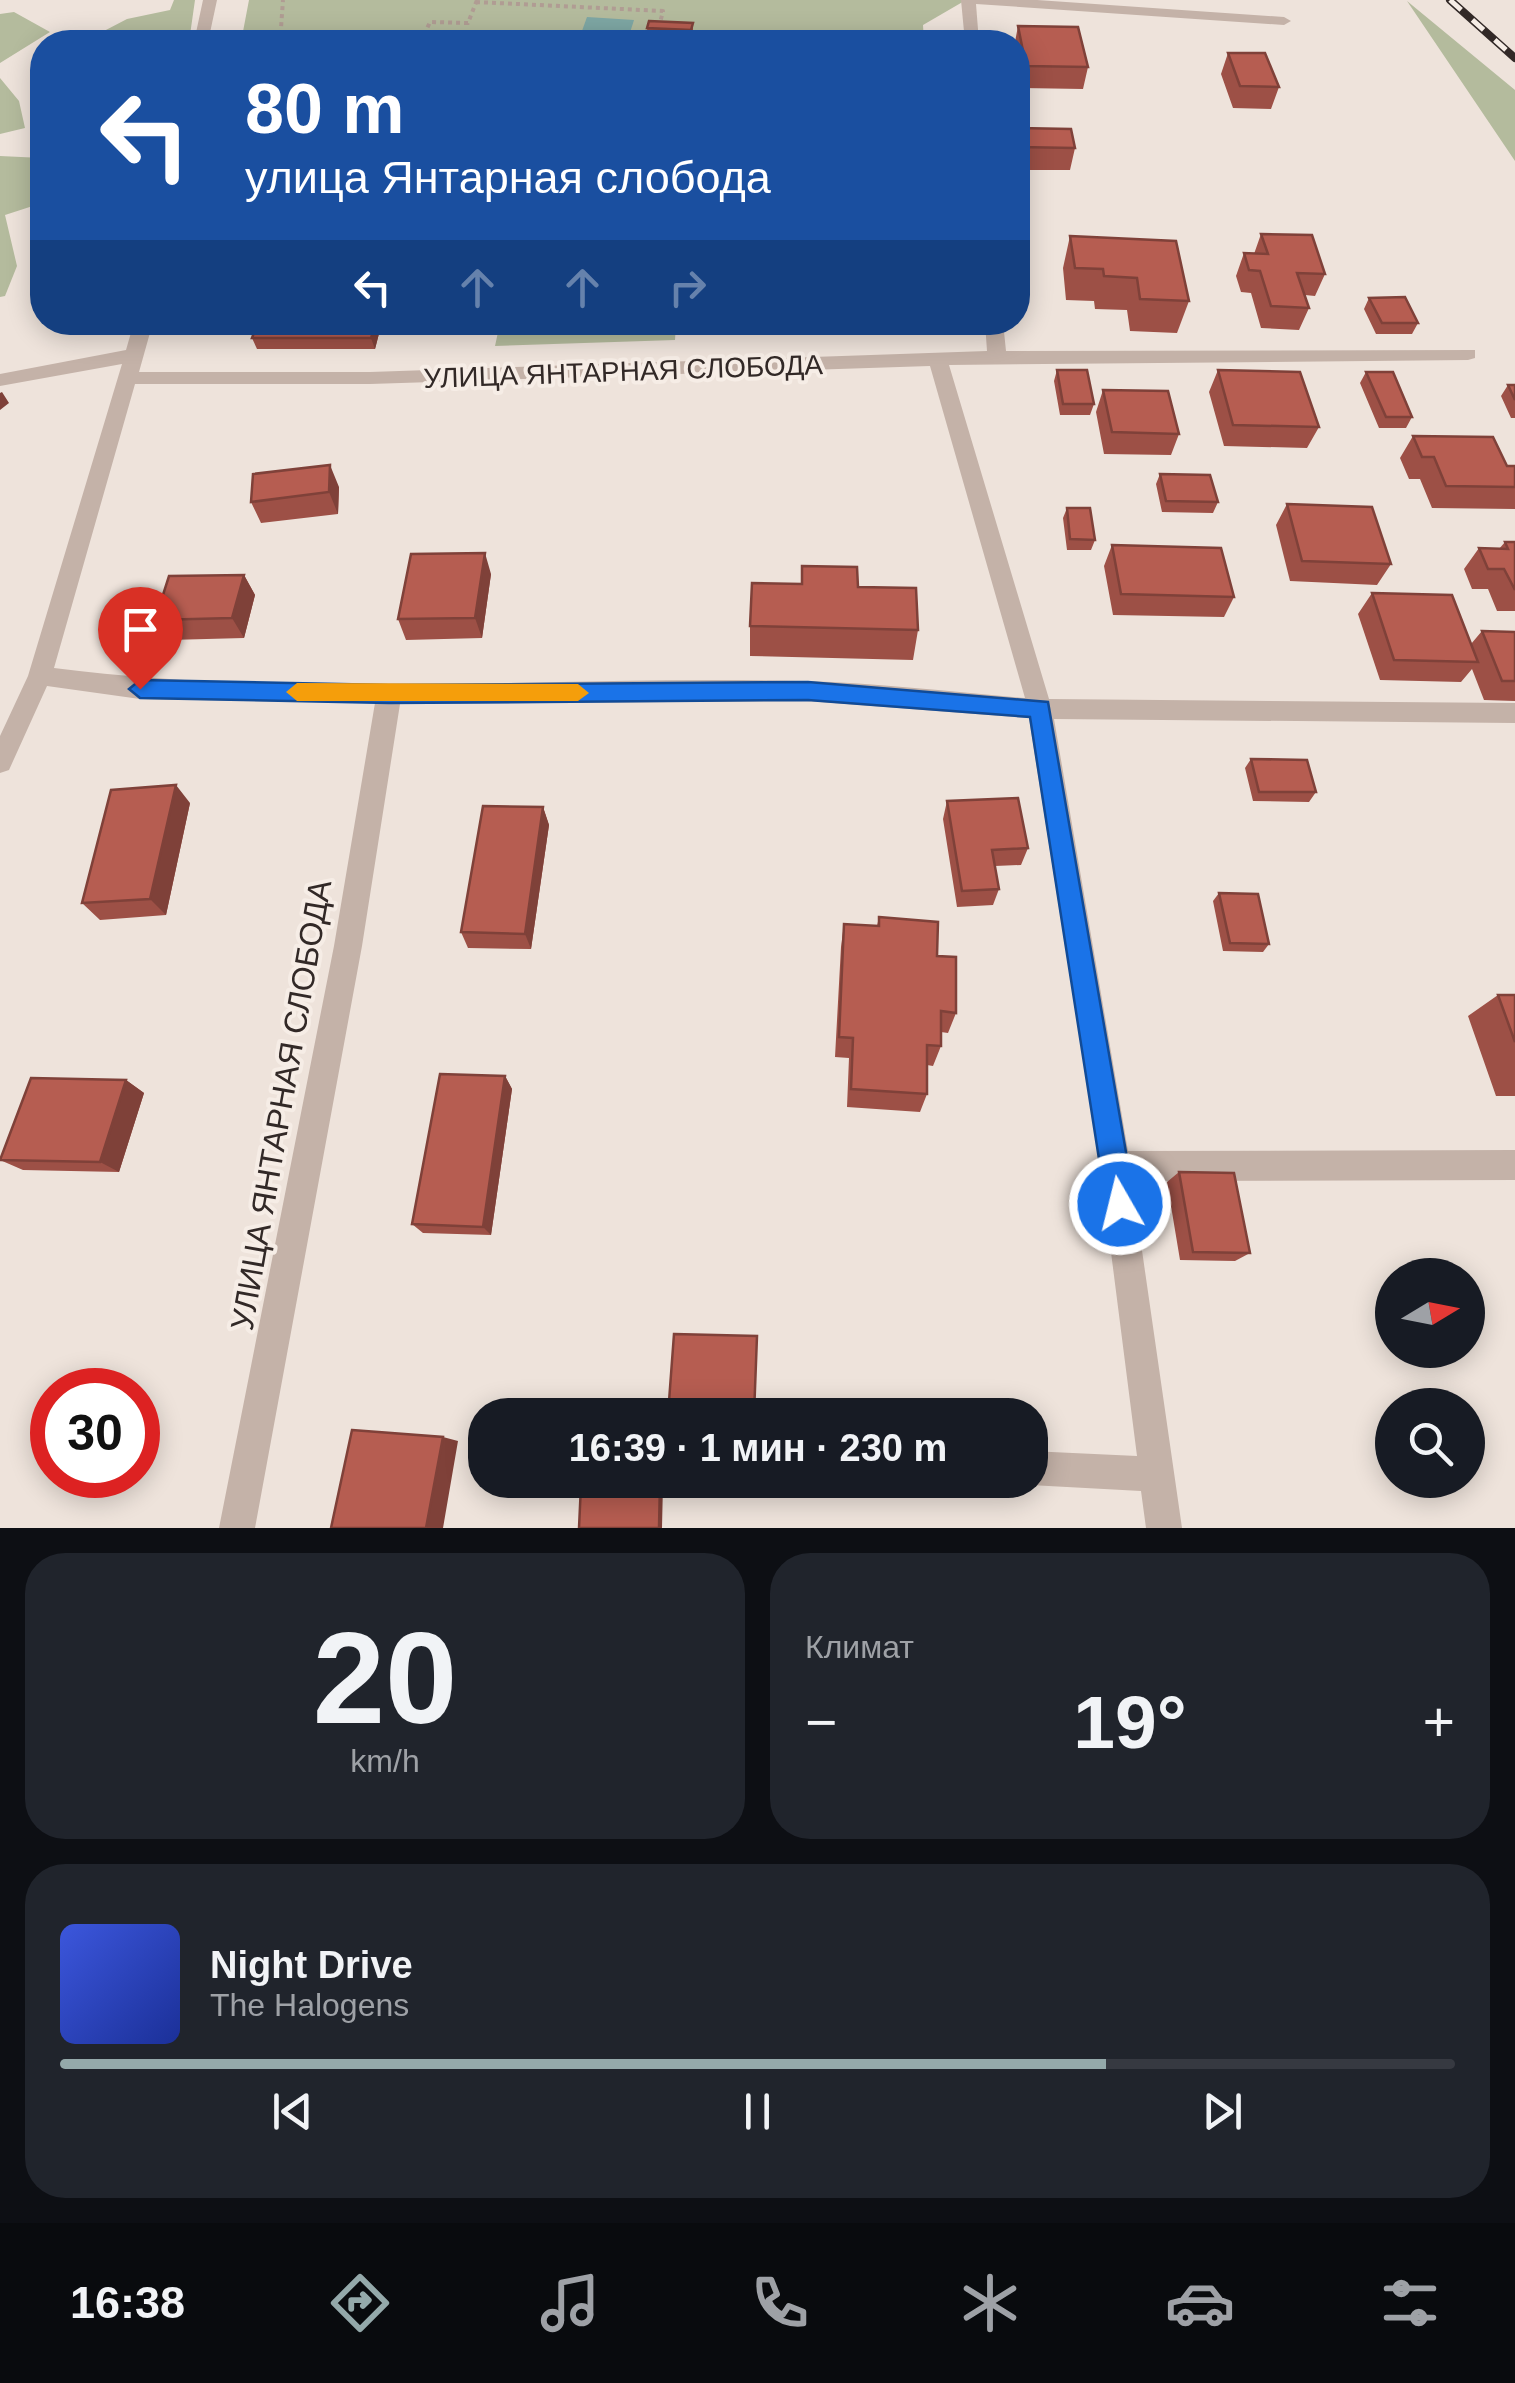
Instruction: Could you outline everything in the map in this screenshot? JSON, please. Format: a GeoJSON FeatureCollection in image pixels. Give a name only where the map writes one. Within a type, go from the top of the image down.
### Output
{"type":"FeatureCollection","features":[{"type":"Feature","properties":{"kind":"street"},"geometry":{"type":"LineString","coordinates":[[204,30],[210,0]]}},
{"type":"Feature","properties":{"kind":"street"},"geometry":{"type":"LineString","coordinates":[[972,30],[971,0],[1284,21]]}},
{"type":"Feature","properties":{"kind":"street"},"geometry":{"type":"LineString","coordinates":[[0,763],[40,676],[140,335]]}},
{"type":"Feature","properties":{"kind":"street"},"geometry":{"type":"LineString","coordinates":[[995,335],[997,357]]}},
{"type":"Feature","properties":{"kind":"street","name":"УЛИЦА ЯНТАРНАЯ СЛОБОДА"},"geometry":{"type":"LineString","coordinates":[[128,378],[370,378],[938,362],[997,357],[1468,354]]}},
{"type":"Feature","properties":{"kind":"street"},"geometry":{"type":"LineString","coordinates":[[0,380],[135,355]]}},
{"type":"Feature","properties":{"kind":"street"},"geometry":{"type":"LineString","coordinates":[[938,362],[1040,708],[1115,1166],[1164,1528]]}},
{"type":"Feature","properties":{"kind":"street"},"geometry":{"type":"LineString","coordinates":[[40,676],[140,689],[389,694],[808,691],[1040,708],[1515,713]]}},
{"type":"Feature","properties":{"kind":"street","name":"УЛИЦА ЯНТАРНАЯ СЛОБОДА"},"geometry":{"type":"LineString","coordinates":[[236,1528],[344,966],[389,694]]}},
{"type":"Feature","properties":{"kind":"street"},"geometry":{"type":"LineString","coordinates":[[1115,1166],[1515,1165]]}},
{"type":"Feature","properties":{"kind":"street"},"geometry":{"type":"LineString","coordinates":[[1048,1469],[1157,1474]]}},
{"type":"Feature","properties":{"kind":"path"},"geometry":{"type":"LineString","coordinates":[[281,30],[283,0]]}},
{"type":"Feature","properties":{"kind":"path"},"geometry":{"type":"LineString","coordinates":[[426,30],[430,22],[468,23],[477,1],[663,11],[660,23]]}},
{"type":"Feature","properties":{"kind":"green space"},"geometry":{"type":"Polygon","coordinates":[[[174,0],[195,0],[191,30],[106,30],[127,19],[170,10],[174,0]]]}},
{"type":"Feature","properties":{"kind":"green space"},"geometry":{"type":"Polygon","coordinates":[[[249,0],[966,0],[923,25],[923,30],[243,30],[249,0]]]}},
{"type":"Feature","properties":{"kind":"green space"},"geometry":{"type":"Polygon","coordinates":[[[1407,1],[1515,90],[1515,161],[1407,1]]]}},
{"type":"Feature","properties":{"kind":"green space"},"geometry":{"type":"Polygon","coordinates":[[[14,12],[46,30],[30,30],[30,44],[0,63],[0,14],[14,12]]]}},
{"type":"Feature","properties":{"kind":"green space"},"geometry":{"type":"Polygon","coordinates":[[[0,78],[19,101],[25,128],[0,134],[0,78]]]}},
{"type":"Feature","properties":{"kind":"green space"},"geometry":{"type":"Polygon","coordinates":[[[0,156],[30,157],[30,207],[5,215],[17,266],[5,296],[0,297],[0,156]]]}},
{"type":"Feature","properties":{"kind":"green space"},"geometry":{"type":"Polygon","coordinates":[[[497,335],[675,335],[675,340],[495,346],[497,335]]]}},
{"type":"Feature","properties":{"kind":"water"},"geometry":{"type":"Polygon","coordinates":[[[587,17],[634,20],[631,30],[582,30],[587,17]]]}},
{"type":"Feature","properties":{"kind":"building"},"geometry":{"type":"Polygon","coordinates":[[[649,21],[693,23],[691,30],[647,28],[649,21]]]}},
{"type":"Feature","properties":{"kind":"building"},"geometry":{"type":"Polygon","coordinates":[[[1018,26],[1078,27],[1088,67],[1030,66],[1030,30],[1019,30],[1018,26]]]}},
{"type":"Feature","properties":{"kind":"building"},"geometry":{"type":"Polygon","coordinates":[[[1228,53],[1265,53],[1279,87],[1240,86],[1228,53]]]}},
{"type":"Feature","properties":{"kind":"building"},"geometry":{"type":"Polygon","coordinates":[[[1030,128],[1071,129],[1075,148],[1030,147],[1030,128]]]}},
{"type":"Feature","properties":{"kind":"building"},"geometry":{"type":"Polygon","coordinates":[[[1261,234],[1312,235],[1325,274],[1297,273],[1309,308],[1271,306],[1260,271],[1249,270],[1244,253],[1268,254],[1261,234]]]}},
{"type":"Feature","properties":{"kind":"building"},"geometry":{"type":"Polygon","coordinates":[[[1070,236],[1176,241],[1189,301],[1140,299],[1137,278],[1104,276],[1103,269],[1075,268],[1070,236]]]}},
{"type":"Feature","properties":{"kind":"building"},"geometry":{"type":"Polygon","coordinates":[[[1405,297],[1418,323],[1382,323],[1369,298],[1405,297]]]}},
{"type":"Feature","properties":{"kind":"building"},"geometry":{"type":"Polygon","coordinates":[[[253,335],[372,335],[371,338],[252,338],[253,335]]]}},
{"type":"Feature","properties":{"kind":"building"},"geometry":{"type":"Polygon","coordinates":[[[1057,370],[1087,370],[1094,404],[1063,404],[1057,370]]]}},
{"type":"Feature","properties":{"kind":"building"},"geometry":{"type":"Polygon","coordinates":[[[1218,370],[1300,372],[1319,427],[1233,425],[1218,370]]]}},
{"type":"Feature","properties":{"kind":"building"},"geometry":{"type":"Polygon","coordinates":[[[1366,372],[1393,372],[1412,417],[1386,417],[1366,372]]]}},
{"type":"Feature","properties":{"kind":"building"},"geometry":{"type":"Polygon","coordinates":[[[1103,390],[1168,391],[1179,434],[1112,432],[1103,390]]]}},
{"type":"Feature","properties":{"kind":"building"},"geometry":{"type":"Polygon","coordinates":[[[1413,436],[1493,437],[1507,466],[1515,466],[1515,487],[1446,486],[1434,457],[1422,457],[1413,436]]]}},
{"type":"Feature","properties":{"kind":"building"},"geometry":{"type":"Polygon","coordinates":[[[330,465],[329,492],[251,502],[253,474],[330,465]]]}},
{"type":"Feature","properties":{"kind":"building"},"geometry":{"type":"Polygon","coordinates":[[[1160,474],[1210,475],[1218,502],[1166,501],[1160,474]]]}},
{"type":"Feature","properties":{"kind":"building"},"geometry":{"type":"Polygon","coordinates":[[[1287,504],[1372,507],[1391,564],[1302,561],[1287,504]]]}},
{"type":"Feature","properties":{"kind":"building"},"geometry":{"type":"Polygon","coordinates":[[[1067,508],[1090,508],[1095,540],[1070,539],[1067,508]]]}},
{"type":"Feature","properties":{"kind":"building"},"geometry":{"type":"Polygon","coordinates":[[[1505,542],[1515,542],[1515,590],[1504,569],[1488,569],[1479,548],[1508,549],[1505,542]]]}},
{"type":"Feature","properties":{"kind":"building"},"geometry":{"type":"Polygon","coordinates":[[[1112,545],[1221,548],[1234,597],[1121,594],[1112,545]]]}},
{"type":"Feature","properties":{"kind":"building"},"geometry":{"type":"Polygon","coordinates":[[[485,553],[475,618],[398,619],[411,554],[485,553]]]}},
{"type":"Feature","properties":{"kind":"building"},"geometry":{"type":"Polygon","coordinates":[[[802,566],[857,567],[858,587],[916,588],[918,630],[750,626],[752,583],[802,584],[802,566]]]}},
{"type":"Feature","properties":{"kind":"building"},"geometry":{"type":"Polygon","coordinates":[[[244,575],[232,618],[155,620],[169,576],[244,575]]]}},
{"type":"Feature","properties":{"kind":"building"},"geometry":{"type":"Polygon","coordinates":[[[1372,593],[1452,595],[1478,662],[1394,660],[1372,593]]]}},
{"type":"Feature","properties":{"kind":"building"},"geometry":{"type":"Polygon","coordinates":[[[1482,631],[1515,632],[1515,681],[1502,681],[1482,631]]]}},
{"type":"Feature","properties":{"kind":"building"},"geometry":{"type":"Polygon","coordinates":[[[1251,759],[1307,760],[1316,792],[1259,792],[1251,759]]]}},
{"type":"Feature","properties":{"kind":"building"},"geometry":{"type":"Polygon","coordinates":[[[176,785],[150,899],[82,903],[111,790],[176,785]]]}},
{"type":"Feature","properties":{"kind":"building"},"geometry":{"type":"Polygon","coordinates":[[[1018,798],[1028,848],[992,850],[999,889],[962,891],[947,801],[1018,798]]]}},
{"type":"Feature","properties":{"kind":"building"},"geometry":{"type":"Polygon","coordinates":[[[483,806],[543,807],[525,934],[461,932],[483,806]]]}},
{"type":"Feature","properties":{"kind":"building"},"geometry":{"type":"Polygon","coordinates":[[[1219,893],[1258,894],[1269,944],[1230,943],[1219,893]]]}},
{"type":"Feature","properties":{"kind":"building"},"geometry":{"type":"Polygon","coordinates":[[[879,917],[938,922],[937,956],[956,957],[956,1013],[941,1011],[941,1046],[927,1045],[927,1094],[851,1089],[853,1038],[839,1037],[844,924],[879,926],[879,917]]]}},
{"type":"Feature","properties":{"kind":"building"},"geometry":{"type":"Polygon","coordinates":[[[1498,995],[1515,995],[1515,1042],[1498,995]]]}},
{"type":"Feature","properties":{"kind":"building"},"geometry":{"type":"Polygon","coordinates":[[[440,1074],[505,1076],[483,1227],[412,1224],[440,1074]]]}},
{"type":"Feature","properties":{"kind":"building"},"geometry":{"type":"Polygon","coordinates":[[[31,1078],[126,1080],[100,1162],[0,1160],[31,1078]]]}},
{"type":"Feature","properties":{"kind":"building"},"geometry":{"type":"Polygon","coordinates":[[[1179,1172],[1234,1173],[1250,1253],[1193,1252],[1179,1172]]]}},
{"type":"Feature","properties":{"kind":"building"},"geometry":{"type":"Polygon","coordinates":[[[674,1334],[757,1336],[755,1398],[669,1398],[674,1334]]]}},
{"type":"Feature","properties":{"kind":"building"},"geometry":{"type":"Polygon","coordinates":[[[352,1430],[443,1437],[426,1528],[331,1528],[352,1430]]]}},
{"type":"Feature","properties":{"kind":"building"},"geometry":{"type":"Polygon","coordinates":[[[580,1498],[660,1498],[659,1528],[579,1528],[580,1498]]]}},
{"type":"Feature","properties":{"kind":"railway"},"geometry":{"type":"LineString","coordinates":[[1450,0],[1515,58]]}},
{"type":"Feature","properties":{"kind":"slow traffic"},"geometry":{"type":"LineString","coordinates":[[297,692],[578,693]]}},
{"type":"Feature","properties":{"kind":"route"},"geometry":{"type":"LineString","coordinates":[[140,689],[389,694],[808,691],[1040,708],[1120,1204]]}}]}
